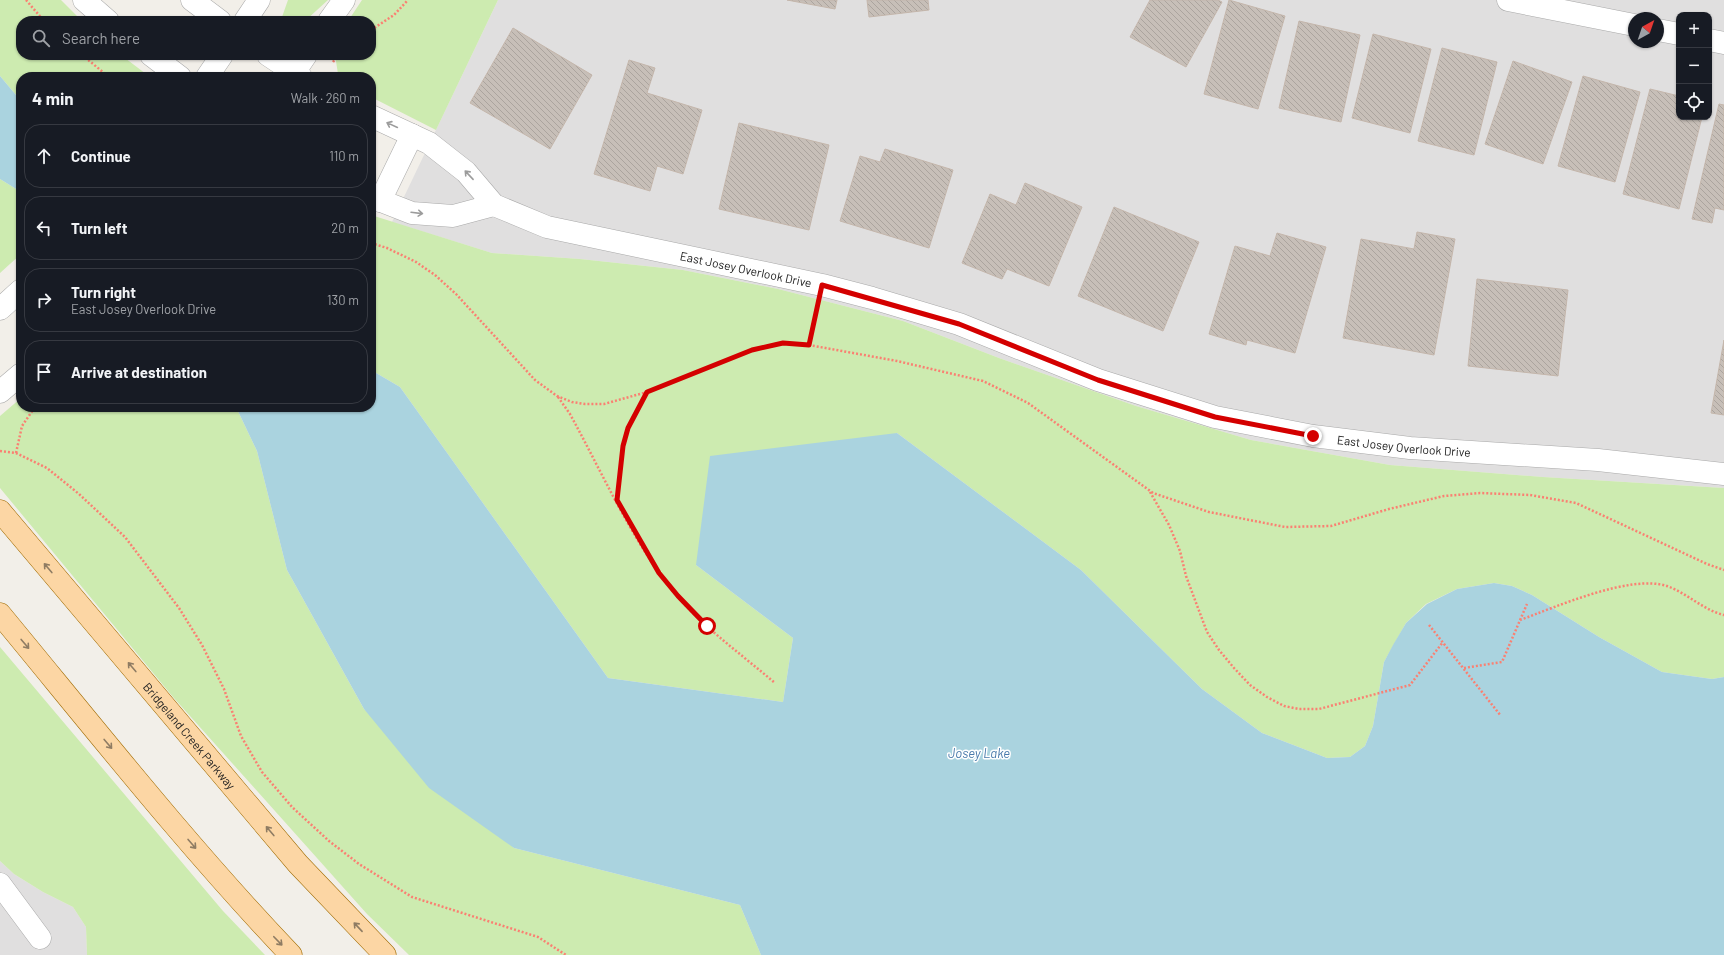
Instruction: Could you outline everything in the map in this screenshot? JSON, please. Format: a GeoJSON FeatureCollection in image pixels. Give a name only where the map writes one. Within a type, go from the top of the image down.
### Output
{"type":"FeatureCollection","features":[{"type":"Feature","properties":{"kind":"main road","name":"Bridgeland Creek Parkway"},"geometry":{"type":"LineString","coordinates":[[0,511],[298,864],[385,955]]}},
{"type":"Feature","properties":{"kind":"main road"},"geometry":{"type":"LineString","coordinates":[[0,614],[157,804],[252,913],[292,955]]}},
{"type":"Feature","properties":{"kind":"street"},"geometry":{"type":"LineString","coordinates":[[192,0],[213,16]]}},
{"type":"Feature","properties":{"kind":"street"},"geometry":{"type":"LineString","coordinates":[[248,16],[259,0]]}},
{"type":"Feature","properties":{"kind":"street"},"geometry":{"type":"LineString","coordinates":[[333,16],[344,0]]}},
{"type":"Feature","properties":{"kind":"street"},"geometry":{"type":"LineString","coordinates":[[1508,0],[1628,24]]}},
{"type":"Feature","properties":{"kind":"street"},"geometry":{"type":"LineString","coordinates":[[88,1],[103,16]]}},
{"type":"Feature","properties":{"kind":"street"},"geometry":{"type":"LineString","coordinates":[[1664,31],[1676,33]]}},
{"type":"Feature","properties":{"kind":"street"},"geometry":{"type":"LineString","coordinates":[[1712,41],[1724,43]]}},
{"type":"Feature","properties":{"kind":"street"},"geometry":{"type":"LineString","coordinates":[[158,60],[173,72]]}},
{"type":"Feature","properties":{"kind":"street"},"geometry":{"type":"LineString","coordinates":[[210,72],[219,60]]}},
{"type":"Feature","properties":{"kind":"street"},"geometry":{"type":"LineString","coordinates":[[278,60],[298,70]]}},
{"type":"Feature","properties":{"kind":"street","name":"East Josey Overlook Drive"},"geometry":{"type":"LineString","coordinates":[[376,118],[429,143],[466,172],[494,205],[547,227],[822,285],[959,324],[1098,380],[1215,417],[1313,436],[1410,448],[1598,460],[1724,474]]}},
{"type":"Feature","properties":{"kind":"street"},"geometry":{"type":"LineString","coordinates":[[412,135],[376,199],[412,212],[453,216],[494,205]]}},
{"type":"Feature","properties":{"kind":"street"},"geometry":{"type":"LineString","coordinates":[[0,309],[16,295]]}},
{"type":"Feature","properties":{"kind":"street"},"geometry":{"type":"LineString","coordinates":[[0,392],[16,378]]}},
{"type":"Feature","properties":{"kind":"street"},"geometry":{"type":"LineString","coordinates":[[0,884],[40,938]]}},
{"type":"Feature","properties":{"kind":"path"},"geometry":{"type":"LineString","coordinates":[[26,0],[40,16]]}},
{"type":"Feature","properties":{"kind":"path"},"geometry":{"type":"LineString","coordinates":[[376,27],[394,15],[408,0]]}},
{"type":"Feature","properties":{"kind":"path"},"geometry":{"type":"LineString","coordinates":[[88,60],[103,72]]}},
{"type":"Feature","properties":{"kind":"path"},"geometry":{"type":"LineString","coordinates":[[376,245],[387,248],[416,262],[435,275],[456,294],[535,380],[557,396],[572,402],[604,404],[647,392],[752,350],[783,343],[809,345],[897,361],[982,381],[1028,403],[1153,493],[1209,512],[1285,526],[1330,526],[1389,509],[1444,496],[1480,493],[1530,495],[1576,503],[1707,564],[1724,570]]}},
{"type":"Feature","properties":{"kind":"path"},"geometry":{"type":"LineString","coordinates":[[809,345],[822,285]]}},
{"type":"Feature","properties":{"kind":"path"},"geometry":{"type":"LineString","coordinates":[[617,500],[623,446],[628,428],[647,392]]}},
{"type":"Feature","properties":{"kind":"path"},"geometry":{"type":"LineString","coordinates":[[557,396],[570,414],[659,573],[678,596],[707,626],[776,683]]}},
{"type":"Feature","properties":{"kind":"path"},"geometry":{"type":"LineString","coordinates":[[16,453],[22,426],[32,412]]}},
{"type":"Feature","properties":{"kind":"path"},"geometry":{"type":"LineString","coordinates":[[0,451],[16,453],[52,472],[79,494],[125,537],[179,608],[202,645],[224,689],[241,736],[262,772],[292,806],[308,821],[358,864],[412,897],[538,937],[566,955]]}},
{"type":"Feature","properties":{"kind":"path"},"geometry":{"type":"LineString","coordinates":[[1149,490],[1180,550],[1186,576],[1207,632],[1219,650],[1234,668],[1250,685],[1267,698],[1292,708],[1319,709],[1410,685],[1443,642]]}},
{"type":"Feature","properties":{"kind":"path"},"geometry":{"type":"LineString","coordinates":[[1520,620],[1574,600],[1623,586],[1640,583],[1656,583],[1668,587],[1724,615]]}},
{"type":"Feature","properties":{"kind":"path"},"geometry":{"type":"LineString","coordinates":[[1464,668],[1502,662],[1527,604]]}},
{"type":"Feature","properties":{"kind":"path"},"geometry":{"type":"LineString","coordinates":[[1429,625],[1501,716]]}},
{"type":"Feature","properties":{"kind":"shaded area"},"geometry":{"type":"Polygon","coordinates":[[[498,0],[1724,0],[1724,488],[1543,477],[1390,465],[1251,440],[1136,406],[999,358],[903,321],[778,289],[683,270],[580,259],[492,253],[392,222],[498,0]]]}},
{"type":"Feature","properties":{"kind":"shaded area"},"geometry":{"type":"Polygon","coordinates":[[[0,861],[14,874],[43,892],[73,907],[86,927],[87,955],[0,955],[0,861]]]}},
{"type":"Feature","properties":{"kind":"green space"},"geometry":{"type":"Polygon","coordinates":[[[0,0],[61,0],[77,16],[16,16],[16,60],[128,60],[143,72],[16,72],[16,95],[0,76],[0,0]]]}},
{"type":"Feature","properties":{"kind":"green space"},"geometry":{"type":"Polygon","coordinates":[[[288,0],[328,0],[310,16],[282,16],[288,0]]]}},
{"type":"Feature","properties":{"kind":"green space"},"geometry":{"type":"Polygon","coordinates":[[[362,0],[498,0],[436,130],[376,100],[376,72],[338,72],[336,60],[376,60],[376,16],[351,16],[362,0]]]}},
{"type":"Feature","properties":{"kind":"green space"},"geometry":{"type":"Polygon","coordinates":[[[0,179],[16,189],[16,259],[0,273],[0,179]]]}},
{"type":"Feature","properties":{"kind":"green space"},"geometry":{"type":"Polygon","coordinates":[[[376,217],[492,253],[580,259],[683,270],[778,289],[903,321],[999,358],[1136,406],[1251,440],[1390,465],[1543,477],[1724,488],[1724,677],[1712,679],[1662,672],[1599,637],[1532,595],[1512,586],[1494,583],[1457,589],[1426,604],[1406,623],[1384,662],[1373,726],[1365,746],[1350,757],[1327,758],[1262,733],[1202,689],[1081,570],[897,433],[696,565],[793,638],[783,702],[608,678],[400,387],[376,373],[376,217]]]}},
{"type":"Feature","properties":{"kind":"green space"},"geometry":{"type":"Polygon","coordinates":[[[16,402],[16,412],[238,412],[257,451],[287,570],[364,709],[514,848],[740,905],[761,955],[409,955],[367,914],[173,697],[0,488],[0,416],[16,402]]]}},
{"type":"Feature","properties":{"kind":"green space"},"geometry":{"type":"Polygon","coordinates":[[[0,647],[223,911],[265,955],[87,955],[86,927],[73,907],[43,892],[14,874],[0,861],[0,647]]]}},
{"type":"Feature","properties":{"kind":"water"},"geometry":{"type":"Polygon","coordinates":[[[0,76],[16,95],[16,189],[0,179],[0,76]]]}},
{"type":"Feature","properties":{"kind":"water","name":"Josey Lake"},"geometry":{"type":"Polygon","coordinates":[[[376,373],[400,387],[608,678],[783,702],[793,638],[696,565],[710,456],[897,433],[1081,570],[1202,689],[1262,733],[1327,758],[1350,757],[1365,746],[1373,726],[1384,662],[1406,623],[1427,604],[1457,589],[1494,583],[1512,586],[1532,595],[1599,637],[1662,672],[1712,679],[1724,677],[1724,955],[761,955],[740,905],[514,848],[429,788],[364,709],[287,570],[257,451],[238,412],[376,412],[376,373]]]}},
{"type":"Feature","properties":{"kind":"building"},"geometry":{"type":"Polygon","coordinates":[[[787,0],[837,0],[835,9],[787,0]]]}},
{"type":"Feature","properties":{"kind":"building"},"geometry":{"type":"Polygon","coordinates":[[[867,0],[928,0],[929,10],[869,17],[867,0]]]}},
{"type":"Feature","properties":{"kind":"building"},"geometry":{"type":"Polygon","coordinates":[[[1150,0],[1218,0],[1222,2],[1186,67],[1130,37],[1150,0]]]}},
{"type":"Feature","properties":{"kind":"building"},"geometry":{"type":"Polygon","coordinates":[[[1229,0],[1285,16],[1258,109],[1204,94],[1229,0]]]}},
{"type":"Feature","properties":{"kind":"building"},"geometry":{"type":"Polygon","coordinates":[[[1299,21],[1360,35],[1341,122],[1279,108],[1299,21]]]}},
{"type":"Feature","properties":{"kind":"building"},"geometry":{"type":"Polygon","coordinates":[[[513,28],[592,75],[550,149],[470,103],[513,28]]]}},
{"type":"Feature","properties":{"kind":"building"},"geometry":{"type":"Polygon","coordinates":[[[1373,34],[1431,49],[1410,133],[1352,118],[1373,34]]]}},
{"type":"Feature","properties":{"kind":"building"},"geometry":{"type":"Polygon","coordinates":[[[1442,48],[1497,62],[1474,155],[1418,141],[1442,48]]]}},
{"type":"Feature","properties":{"kind":"building"},"geometry":{"type":"Polygon","coordinates":[[[629,60],[655,68],[647,93],[702,110],[683,174],[657,166],[650,191],[594,174],[629,60]]]}},
{"type":"Feature","properties":{"kind":"building"},"geometry":{"type":"Polygon","coordinates":[[[1513,61],[1572,82],[1543,164],[1485,144],[1513,61]]]}},
{"type":"Feature","properties":{"kind":"building"},"geometry":{"type":"Polygon","coordinates":[[[1583,76],[1640,92],[1615,182],[1558,166],[1583,76]]]}},
{"type":"Feature","properties":{"kind":"building"},"geometry":{"type":"Polygon","coordinates":[[[1650,89],[1676,95],[1676,120],[1701,120],[1679,209],[1623,194],[1650,89]]]}},
{"type":"Feature","properties":{"kind":"building"},"geometry":{"type":"Polygon","coordinates":[[[1719,104],[1724,105],[1724,210],[1715,208],[1712,223],[1692,219],[1719,104]]]}},
{"type":"Feature","properties":{"kind":"building"},"geometry":{"type":"Polygon","coordinates":[[[739,123],[829,145],[809,230],[719,209],[739,123]]]}},
{"type":"Feature","properties":{"kind":"building"},"geometry":{"type":"Polygon","coordinates":[[[885,149],[953,170],[929,248],[840,221],[860,156],[880,162],[885,149]]]}},
{"type":"Feature","properties":{"kind":"building"},"geometry":{"type":"Polygon","coordinates":[[[1025,183],[1082,207],[1049,286],[1007,269],[1002,279],[962,263],[990,194],[1016,205],[1025,183]]]}},
{"type":"Feature","properties":{"kind":"building"},"geometry":{"type":"Polygon","coordinates":[[[1114,207],[1199,242],[1163,331],[1078,296],[1114,207]]]}},
{"type":"Feature","properties":{"kind":"building"},"geometry":{"type":"Polygon","coordinates":[[[1417,232],[1455,239],[1434,355],[1343,338],[1361,239],[1414,249],[1417,232]]]}},
{"type":"Feature","properties":{"kind":"building"},"geometry":{"type":"Polygon","coordinates":[[[1277,233],[1326,247],[1295,353],[1247,340],[1246,345],[1209,334],[1235,246],[1270,256],[1277,233]]]}},
{"type":"Feature","properties":{"kind":"building"},"geometry":{"type":"Polygon","coordinates":[[[1477,279],[1568,290],[1558,376],[1468,366],[1477,279]]]}},
{"type":"Feature","properties":{"kind":"building"},"geometry":{"type":"Polygon","coordinates":[[[1724,340],[1724,415],[1711,413],[1724,340]]]}},
{"type":"Feature","properties":{"kind":"route"},"geometry":{"type":"LineString","coordinates":[[707,626],[678,596],[659,573],[617,500],[623,446],[628,428],[647,392],[752,350],[783,343],[809,345],[822,285],[959,324],[1098,380],[1215,417],[1313,436]]}}]}
